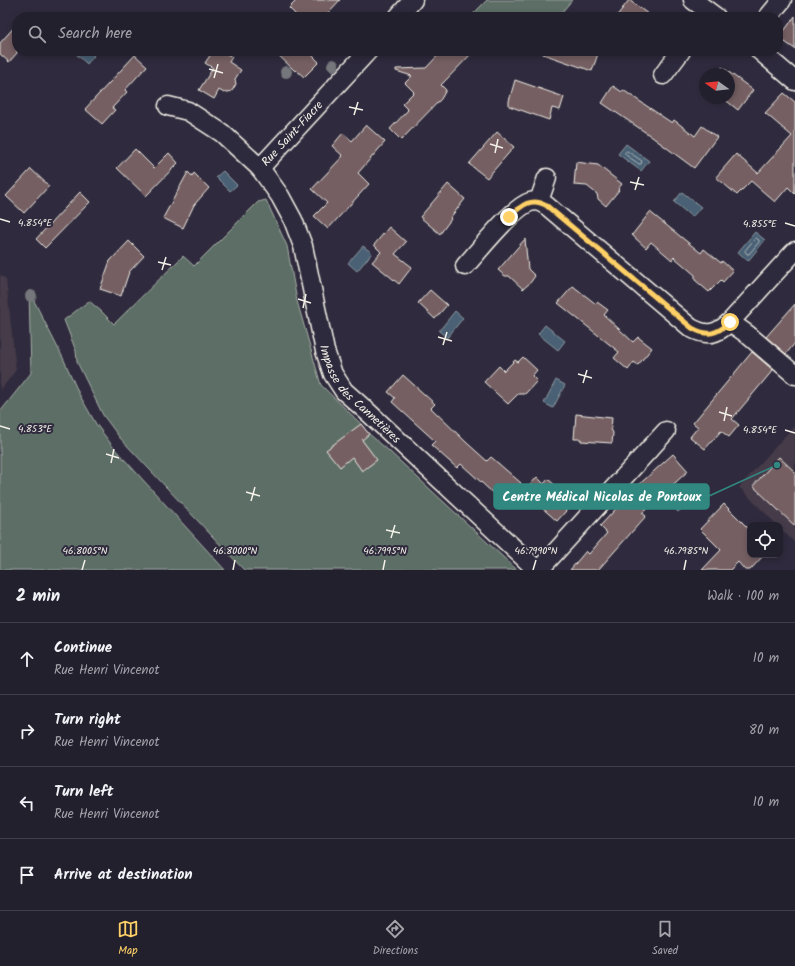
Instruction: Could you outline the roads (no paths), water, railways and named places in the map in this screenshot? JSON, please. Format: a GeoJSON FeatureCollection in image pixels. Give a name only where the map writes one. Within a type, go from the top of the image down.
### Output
{"type":"FeatureCollection","features":[{"type":"Feature","properties":{"kind":"street"},"geometry":{"type":"LineString","coordinates":[[402,12],[413,0]]}},
{"type":"Feature","properties":{"kind":"street"},"geometry":{"type":"LineString","coordinates":[[693,0],[707,12]]}},
{"type":"Feature","properties":{"kind":"street"},"geometry":{"type":"LineString","coordinates":[[772,12],[782,0]]}},
{"type":"Feature","properties":{"kind":"street","name":"Rue Saint-Fiacre"},"geometry":{"type":"LineString","coordinates":[[168,106],[188,111],[222,133],[260,168],[363,56]]}},
{"type":"Feature","properties":{"kind":"street"},"geometry":{"type":"LineString","coordinates":[[663,74],[676,56]]}},
{"type":"Feature","properties":{"kind":"street"},"geometry":{"type":"LineString","coordinates":[[766,56],[795,81]]}},
{"type":"Feature","properties":{"kind":"street","name":"Impasse des Cannetières"},"geometry":{"type":"LineString","coordinates":[[260,168],[280,196],[294,220],[303,246],[325,351],[333,374],[344,391],[538,570]]}},
{"type":"Feature","properties":{"kind":"street"},"geometry":{"type":"LineString","coordinates":[[539,201],[547,178]]}},
{"type":"Feature","properties":{"kind":"street"},"geometry":{"type":"LineString","coordinates":[[465,266],[509,217],[520,207],[529,202],[539,201],[547,206],[692,328],[701,333],[711,334],[723,328],[730,322],[795,251]]}},
{"type":"Feature","properties":{"kind":"street"},"geometry":{"type":"LineString","coordinates":[[730,322],[747,334],[795,375]]}},
{"type":"Feature","properties":{"kind":"street"},"geometry":{"type":"LineString","coordinates":[[538,570],[666,431]]}},
{"type":"Feature","properties":{"kind":"water"},"geometry":{"type":"Polygon","coordinates":[[[78,56],[94,56],[87,64],[78,56]]]}},
{"type":"Feature","properties":{"kind":"water"},"geometry":{"type":"Polygon","coordinates":[[[626,144],[649,161],[641,171],[618,154],[626,144]]]}},
{"type":"Feature","properties":{"kind":"water"},"geometry":{"type":"Polygon","coordinates":[[[223,171],[237,185],[230,191],[216,177],[223,171]]]}},
{"type":"Feature","properties":{"kind":"water"},"geometry":{"type":"Polygon","coordinates":[[[682,192],[701,207],[692,217],[674,202],[682,192]]]}},
{"type":"Feature","properties":{"kind":"water"},"geometry":{"type":"Polygon","coordinates":[[[755,232],[765,240],[748,261],[738,252],[755,232]]]}},
{"type":"Feature","properties":{"kind":"water"},"geometry":{"type":"Polygon","coordinates":[[[363,246],[372,253],[357,271],[348,263],[363,246]]]}},
{"type":"Feature","properties":{"kind":"water"},"geometry":{"type":"Polygon","coordinates":[[[455,311],[463,318],[447,338],[439,331],[455,311]]]}},
{"type":"Feature","properties":{"kind":"water"},"geometry":{"type":"Polygon","coordinates":[[[545,325],[565,341],[558,350],[538,334],[545,325]]]}},
{"type":"Feature","properties":{"kind":"water"},"geometry":{"type":"Polygon","coordinates":[[[556,380],[565,385],[553,408],[544,403],[556,380]]]}},
{"type":"Feature","properties":{"kind":"water"},"geometry":{"type":"Polygon","coordinates":[[[685,490],[693,499],[678,512],[670,503],[685,490]]]}},
{"type":"Feature","properties":{"kind":"place","name":"Centre Médical Nicolas de Pontoux"},"geometry":{"type":"Point","coordinates":[777,465]}}]}
